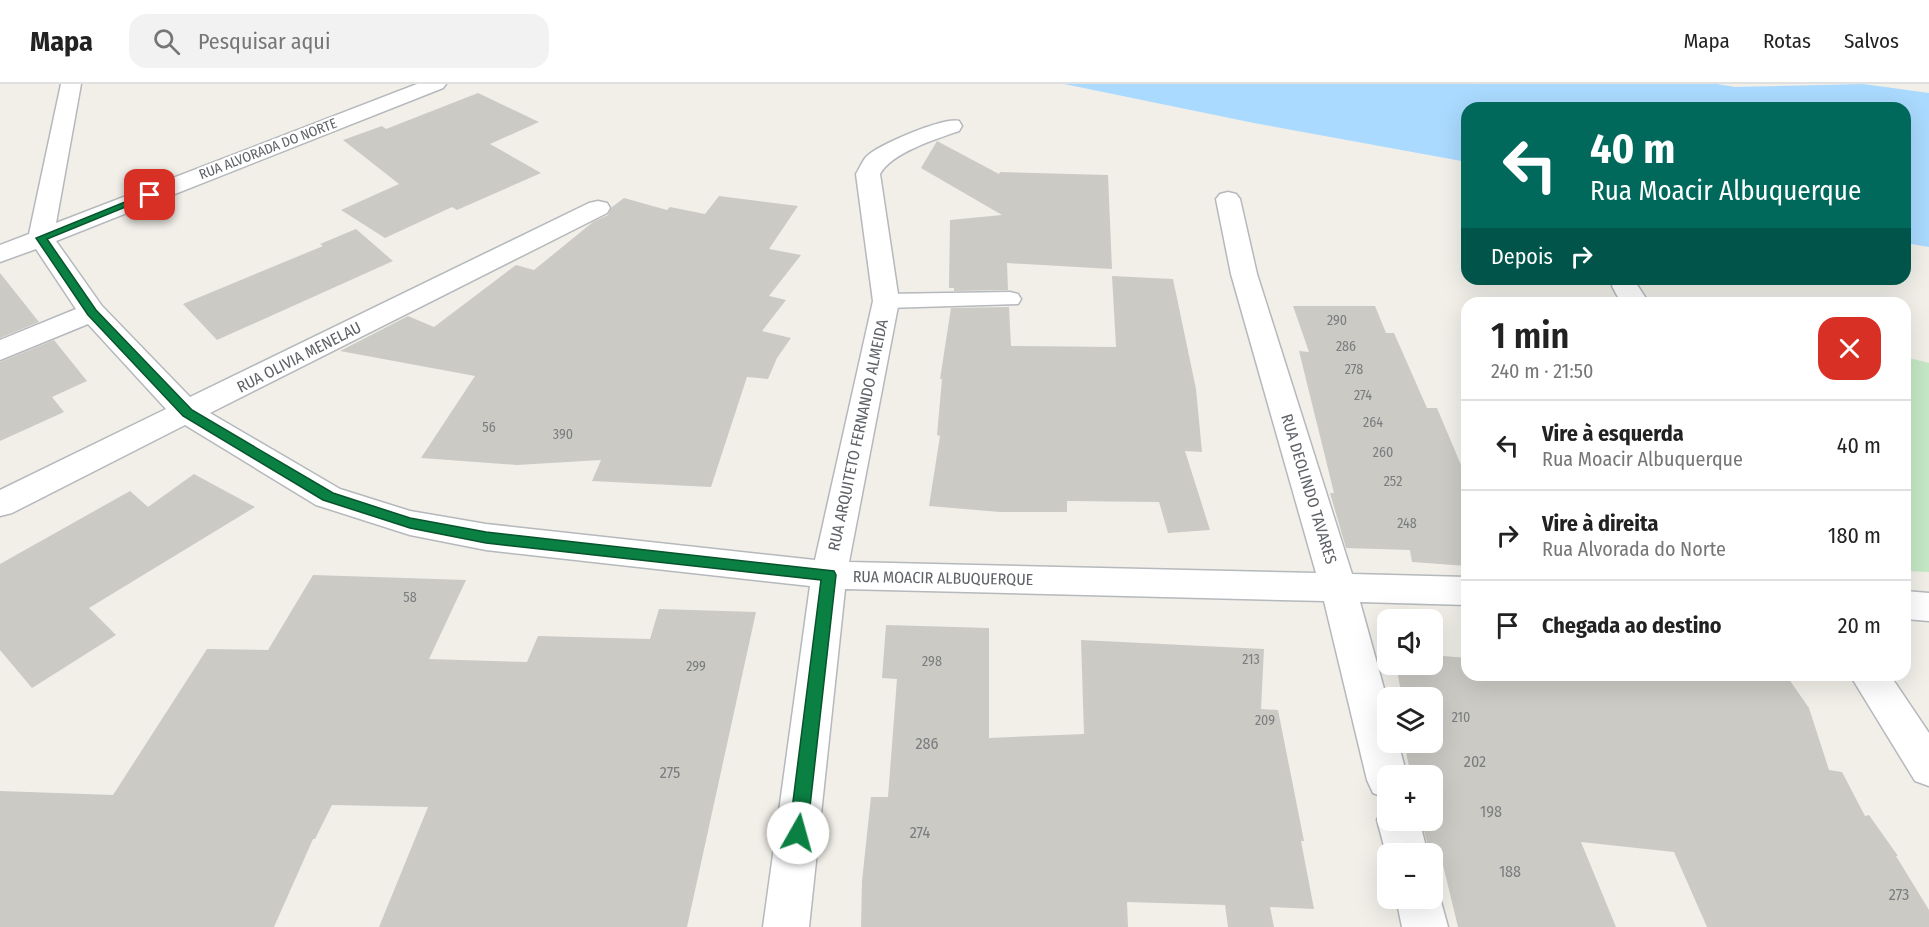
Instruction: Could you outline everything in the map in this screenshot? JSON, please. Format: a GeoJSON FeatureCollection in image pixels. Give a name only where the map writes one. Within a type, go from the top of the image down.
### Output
{"type":"FeatureCollection","features":[{"type":"Feature","properties":{"kind":"street"},"geometry":{"type":"LineString","coordinates":[[14,246],[70,84]]}},
{"type":"Feature","properties":{"kind":"street","name":"RUA ALVORADA DO NORTE"},"geometry":{"type":"LineString","coordinates":[[14,246],[436,84]]}},
{"type":"Feature","properties":{"kind":"street","name":"RUA ARQUITETO FERNANDO ALMEIDA"},"geometry":{"type":"LineString","coordinates":[[786,927],[829,575],[886,301],[868,174],[875,161],[914,140],[951,126]]}},
{"type":"Feature","properties":{"kind":"street","name":"RUA DEOLINDO TAVARES"},"geometry":{"type":"LineString","coordinates":[[1228,199],[1244,274],[1338,587],[1384,765]]}},
{"type":"Feature","properties":{"kind":"street","name":"RUA OLIVIA MENELAU"},"geometry":{"type":"LineString","coordinates":[[0,504],[188,413],[598,208]]}},
{"type":"Feature","properties":{"kind":"street","name":"RUA MOACIR ALBUQUERQUE"},"geometry":{"type":"LineString","coordinates":[[14,246],[92,312],[188,413],[328,497],[410,523],[486,537],[829,575],[1461,591]]}},
{"type":"Feature","properties":{"kind":"street"},"geometry":{"type":"LineString","coordinates":[[0,351],[92,312]]}},
{"type":"Feature","properties":{"kind":"street"},"geometry":{"type":"LineString","coordinates":[[1911,606],[1929,607]]}},
{"type":"Feature","properties":{"kind":"street"},"geometry":{"type":"LineString","coordinates":[[1873,681],[1929,768]]}},
{"type":"Feature","properties":{"kind":"street"},"geometry":{"type":"LineString","coordinates":[[1421,909],[1425,927]]}},
{"type":"Feature","properties":{"kind":"lane","name":"RUA ARQUITETO FERNANDO ALMEIDA"},"geometry":{"type":"LineString","coordinates":[[886,301],[1010,299]]}},
{"type":"Feature","properties":{"kind":"green space"},"geometry":{"type":"Polygon","coordinates":[[[1911,358],[1929,363],[1929,572],[1911,571],[1911,358]]]}},
{"type":"Feature","properties":{"kind":"water"},"geometry":{"type":"Polygon","coordinates":[[[1064,84],[1717,84],[1735,87],[1863,84],[1929,93],[1929,247],[1911,244],[1911,102],[1461,102],[1461,161],[1254,123],[1064,84]]]}},
{"type":"Feature","properties":{"kind":"building"},"geometry":{"type":"Polygon","coordinates":[[[478,93],[539,122],[490,144],[541,173],[457,210],[452,207],[385,238],[341,210],[399,184],[343,140],[382,126],[386,129],[478,93]]]}},
{"type":"Feature","properties":{"kind":"building"},"geometry":{"type":"Polygon","coordinates":[[[937,141],[999,174],[1000,172],[1108,175],[1112,269],[1007,263],[1008,290],[954,291],[954,288],[949,288],[950,220],[1002,215],[921,168],[937,141]]]}},
{"type":"Feature","properties":{"kind":"building"},"geometry":{"type":"Polygon","coordinates":[[[719,196],[798,206],[769,249],[801,255],[769,296],[786,300],[762,331],[791,338],[777,358],[768,379],[747,377],[711,487],[592,481],[601,460],[517,465],[421,458],[475,376],[340,351],[408,316],[434,327],[516,265],[534,270],[593,222],[608,215],[612,207],[624,198],[667,210],[670,207],[705,214],[719,196]]]}},
{"type":"Feature","properties":{"kind":"building"},"geometry":{"type":"Polygon","coordinates":[[[356,229],[393,261],[217,340],[183,304],[323,246],[320,244],[356,229]]]}},
{"type":"Feature","properties":{"kind":"building"},"geometry":{"type":"Polygon","coordinates":[[[0,273],[39,322],[0,338],[0,273]]]}},
{"type":"Feature","properties":{"kind":"building"},"geometry":{"type":"Polygon","coordinates":[[[1112,276],[1173,279],[1196,389],[1202,452],[1185,451],[1210,530],[1168,533],[1159,502],[1067,501],[1067,512],[1000,512],[929,506],[940,436],[937,435],[942,379],[940,379],[951,308],[1009,307],[1011,346],[1116,347],[1112,276]]]}},
{"type":"Feature","properties":{"kind":"building"},"geometry":{"type":"Polygon","coordinates":[[[1293,306],[1375,306],[1386,333],[1394,333],[1427,408],[1437,408],[1461,465],[1461,566],[1412,562],[1410,550],[1346,548],[1330,493],[1334,493],[1299,351],[1309,352],[1293,306]]]}},
{"type":"Feature","properties":{"kind":"building"},"geometry":{"type":"Polygon","coordinates":[[[54,340],[87,381],[52,397],[64,412],[0,441],[0,362],[54,340]]]}},
{"type":"Feature","properties":{"kind":"building"},"geometry":{"type":"Polygon","coordinates":[[[194,474],[255,507],[89,608],[116,635],[32,688],[0,650],[0,564],[130,491],[148,507],[194,474]]]}},
{"type":"Feature","properties":{"kind":"building"},"geometry":{"type":"Polygon","coordinates":[[[313,575],[466,580],[429,659],[527,662],[538,636],[650,639],[659,609],[756,612],[687,927],[379,927],[428,807],[332,805],[313,839],[274,927],[0,927],[0,791],[113,795],[207,649],[268,650],[313,575]]]}},
{"type":"Feature","properties":{"kind":"building"},"geometry":{"type":"Polygon","coordinates":[[[886,625],[989,628],[989,738],[1084,734],[1081,640],[1264,649],[1261,709],[1278,710],[1304,841],[1301,841],[1314,909],[1270,907],[1274,927],[1228,927],[1225,905],[1127,902],[1128,927],[861,927],[862,881],[871,797],[888,797],[897,679],[882,678],[886,625]]]}},
{"type":"Feature","properties":{"kind":"building"},"geometry":{"type":"Polygon","coordinates":[[[1443,656],[1461,657],[1461,681],[1790,681],[1809,708],[1829,770],[1842,772],[1865,816],[1869,815],[1898,856],[1896,856],[1929,910],[1929,927],[1707,927],[1674,852],[1581,842],[1616,927],[1458,927],[1443,865],[1443,843],[1427,843],[1424,831],[1443,831],[1443,765],[1409,765],[1406,753],[1443,753],[1443,687],[1400,687],[1398,675],[1443,675],[1443,656]]]}},
{"type":"Feature","properties":{"kind":"route"},"geometry":{"type":"LineString","coordinates":[[150,195],[41,238],[92,312],[188,413],[328,497],[410,523],[486,537],[829,575],[798,833]]}}]}
